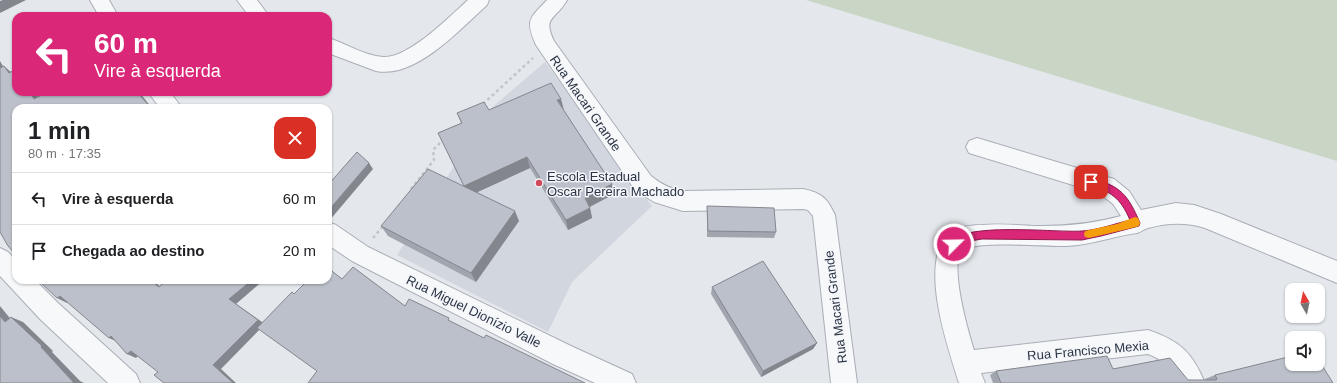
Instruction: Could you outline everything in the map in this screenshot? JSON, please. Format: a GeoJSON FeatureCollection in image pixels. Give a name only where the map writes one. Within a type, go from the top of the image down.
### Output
{"type":"FeatureCollection","features":[{"type":"Feature","properties":{"kind":"street"},"geometry":{"type":"LineString","coordinates":[[99,0],[106,12]]}},
{"type":"Feature","properties":{"kind":"street"},"geometry":{"type":"LineString","coordinates":[[246,0],[256,12]]}},
{"type":"Feature","properties":{"kind":"street"},"geometry":{"type":"LineString","coordinates":[[332,47],[384,66],[396,64],[422,50],[480,0]]}},
{"type":"Feature","properties":{"kind":"street","name":"Rua Macari Grande"},"geometry":{"type":"LineString","coordinates":[[558,0],[539,21],[539,30],[546,45],[643,183],[653,192],[668,198],[683,201],[803,199],[814,201],[819,205],[824,215],[844,383]]}},
{"type":"Feature","properties":{"kind":"street"},"geometry":{"type":"LineString","coordinates":[[162,96],[168,104]]}},
{"type":"Feature","properties":{"kind":"street"},"geometry":{"type":"LineString","coordinates":[[977,147],[1106,186],[1119,194],[1129,207],[1136,223]]}},
{"type":"Feature","properties":{"kind":"street"},"geometry":{"type":"LineString","coordinates":[[969,373],[947,293],[947,260],[954,244],[963,238],[982,234],[1082,235],[1101,232],[1169,214],[1192,215],[1204,218],[1251,237],[1304,261],[1337,272]]}},
{"type":"Feature","properties":{"kind":"street","name":"Rua Miguel Dionízio Valle"},"geometry":{"type":"LineString","coordinates":[[332,235],[360,254],[562,355],[623,383]]}},
{"type":"Feature","properties":{"kind":"street"},"geometry":{"type":"LineString","coordinates":[[0,259],[12,272]]}},
{"type":"Feature","properties":{"kind":"street"},"geometry":{"type":"LineString","coordinates":[[23,284],[127,383]]}},
{"type":"Feature","properties":{"kind":"street","name":"Rua Francisco Mexia"},"geometry":{"type":"LineString","coordinates":[[969,373],[1148,342],[1170,351],[1176,356],[1192,383]]}},
{"type":"Feature","properties":{"kind":"path"},"geometry":{"type":"LineString","coordinates":[[478,108],[546,45]]}},
{"type":"Feature","properties":{"kind":"path"},"geometry":{"type":"LineString","coordinates":[[407,195],[434,160],[433,150],[450,134]]}},
{"type":"Feature","properties":{"kind":"path"},"geometry":{"type":"LineString","coordinates":[[360,254],[388,219]]}},
{"type":"Feature","properties":{"kind":"shaded area","name":"Escola Estadual Oscar Pereira Machado"},"geometry":{"type":"Polygon","coordinates":[[[545,62],[652,206],[572,282],[548,332],[397,255],[458,160],[445,148],[545,62]]]}},
{"type":"Feature","properties":{"kind":"green space"},"geometry":{"type":"Polygon","coordinates":[[[806,0],[1337,0],[1337,161],[806,0]]]}},
{"type":"Feature","properties":{"kind":"building"},"geometry":{"type":"Polygon","coordinates":[[[4,66],[9,73],[12,71],[12,96],[32,96],[34,99],[40,96],[140,96],[148,104],[12,104],[12,250],[0,232],[0,68],[4,66]]]}},
{"type":"Feature","properties":{"kind":"building"},"geometry":{"type":"Polygon","coordinates":[[[551,83],[561,99],[557,100],[612,184],[585,198],[590,208],[566,220],[527,157],[464,186],[438,133],[462,123],[457,113],[484,102],[489,110],[551,83]]]}},
{"type":"Feature","properties":{"kind":"building"},"geometry":{"type":"Polygon","coordinates":[[[357,152],[369,163],[332,206],[332,180],[357,152]]]}},
{"type":"Feature","properties":{"kind":"building"},"geometry":{"type":"Polygon","coordinates":[[[428,169],[515,211],[471,273],[381,226],[428,169]]]}},
{"type":"Feature","properties":{"kind":"building"},"geometry":{"type":"Polygon","coordinates":[[[707,206],[774,208],[776,232],[708,231],[707,206]]]}},
{"type":"Feature","properties":{"kind":"building"},"geometry":{"type":"Polygon","coordinates":[[[763,261],[817,343],[763,371],[712,287],[763,261]]]}},
{"type":"Feature","properties":{"kind":"building"},"geometry":{"type":"Polygon","coordinates":[[[353,267],[405,306],[409,299],[449,318],[448,320],[484,338],[486,335],[585,383],[308,383],[317,371],[257,328],[292,292],[294,294],[304,284],[332,284],[332,271],[342,279],[353,267]]]}},
{"type":"Feature","properties":{"kind":"building"},"geometry":{"type":"Polygon","coordinates":[[[42,284],[155,284],[159,287],[162,284],[247,284],[229,299],[258,320],[213,365],[233,383],[164,383],[154,375],[158,372],[131,351],[127,354],[111,336],[109,338],[60,296],[57,298],[42,284]]]}},
{"type":"Feature","properties":{"kind":"building"},"geometry":{"type":"Polygon","coordinates":[[[0,316],[5,322],[11,317],[42,346],[41,347],[74,383],[0,383],[0,316]]]}},
{"type":"Feature","properties":{"kind":"building"},"geometry":{"type":"Polygon","coordinates":[[[1107,356],[1113,369],[1170,358],[1188,380],[1216,380],[1215,375],[1285,358],[1285,371],[1325,370],[1333,383],[1001,383],[996,371],[1107,356]]]}},
{"type":"Feature","properties":{"kind":"slow traffic"},"geometry":{"type":"LineString","coordinates":[[1089,234],[1136,223],[1135,221]]}},
{"type":"Feature","properties":{"kind":"place","name":"Escola Estadual Oscar Pereira Machado"},"geometry":{"type":"Point","coordinates":[539,183]}},
{"type":"Feature","properties":{"kind":"route"},"geometry":{"type":"LineString","coordinates":[[954,244],[963,238],[982,234],[1045,236],[1082,235],[1136,223],[1129,207],[1119,194],[1106,186],[1091,182]]}}]}
